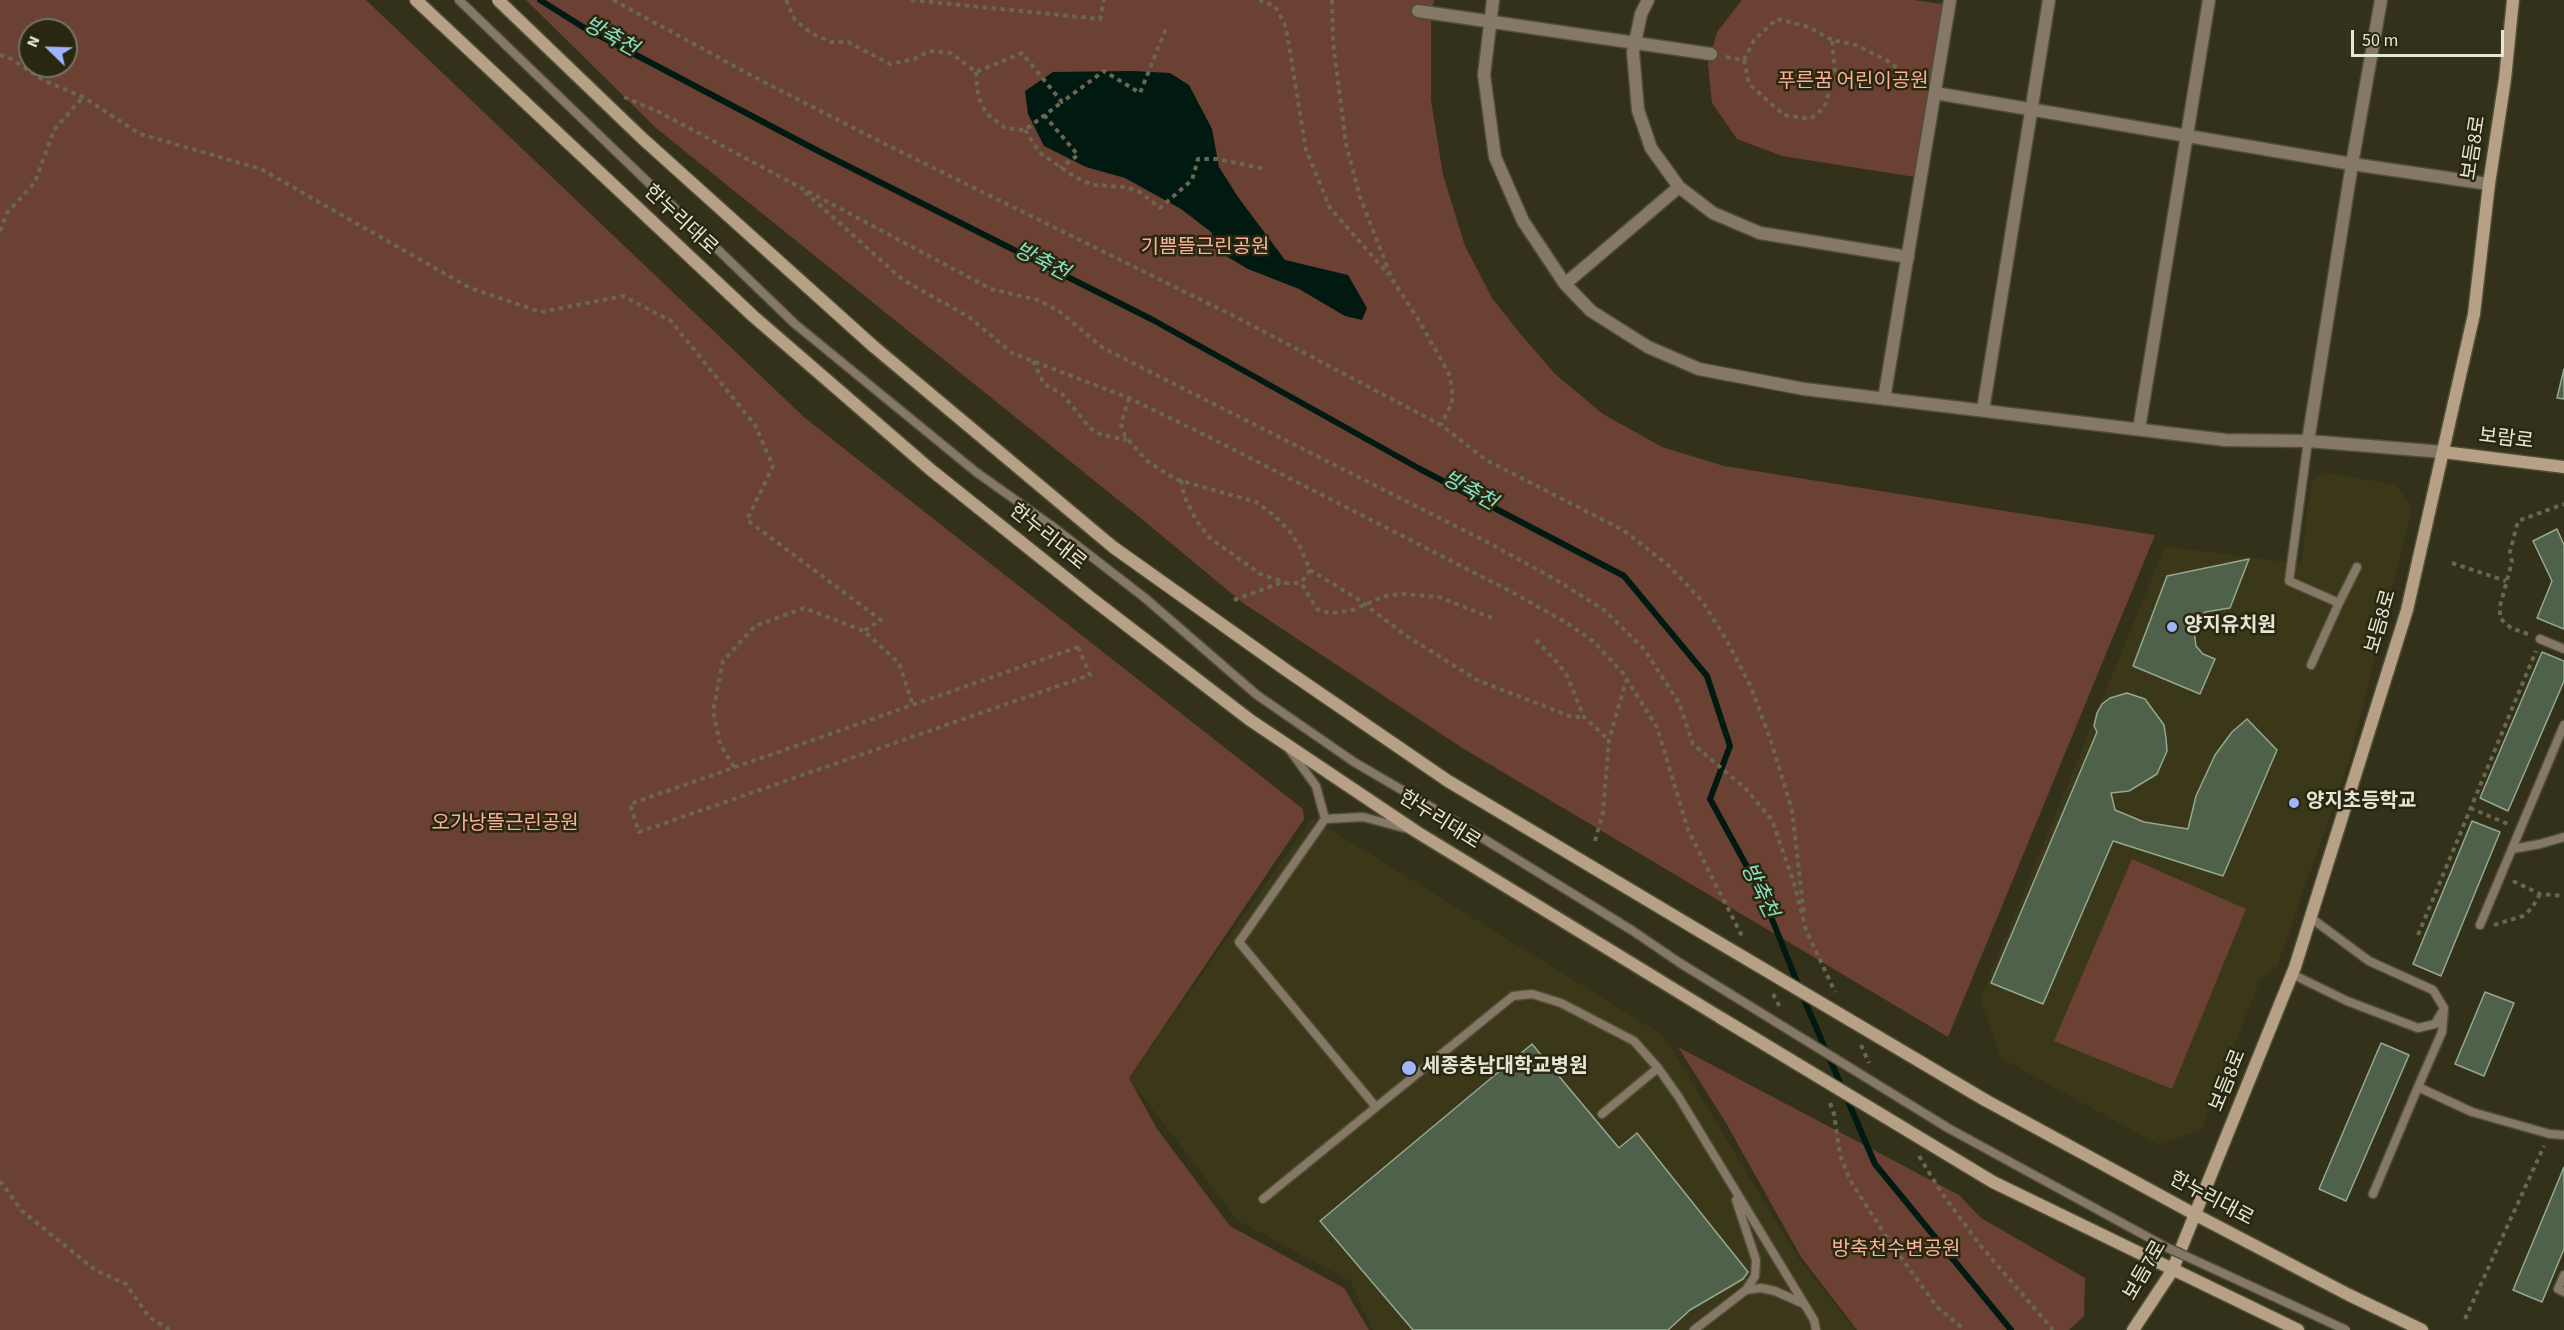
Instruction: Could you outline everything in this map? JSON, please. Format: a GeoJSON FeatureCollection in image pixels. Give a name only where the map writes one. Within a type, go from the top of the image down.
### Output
{"type":"FeatureCollection","features":[{"type":"Feature","properties":{"kind":"street","name":"한누리대로"},"geometry":{"type":"LineString","coordinates":[[416,0],[745,308],[931,470],[1091,598],[1250,720],[1417,832],[1993,1182],[2172,1271]]}},
{"type":"Feature","properties":{"kind":"street","name":"한누리대로"},"geometry":{"type":"LineString","coordinates":[[498,0],[643,140],[873,346],[1113,547],[1286,670],[1448,781],[1985,1100],[2196,1215],[2421,1330]]}},
{"type":"Feature","properties":{"kind":"street"},"geometry":{"type":"LineString","coordinates":[[1493,0],[1484,75],[1495,157],[1523,221],[1565,284],[1591,311],[1648,347],[1699,369],[1804,389],[2225,440],[2308,441],[2443,452]]}},
{"type":"Feature","properties":{"kind":"street"},"geometry":{"type":"LineString","coordinates":[[1648,0],[1641,14],[1633,52],[1638,110],[1651,148],[1679,187],[1713,213],[1760,233],[1908,257]]}},
{"type":"Feature","properties":{"kind":"street"},"geometry":{"type":"LineString","coordinates":[[1884,399],[1950,0]]}},
{"type":"Feature","properties":{"kind":"street"},"geometry":{"type":"LineString","coordinates":[[1983,410],[2049,0]]}},
{"type":"Feature","properties":{"kind":"street"},"geometry":{"type":"LineString","coordinates":[[2139,429],[2209,0]]}},
{"type":"Feature","properties":{"kind":"street"},"geometry":{"type":"LineString","coordinates":[[2308,441],[2352,164],[2381,0]]}},
{"type":"Feature","properties":{"kind":"street","name":"보듬8로"},"geometry":{"type":"LineString","coordinates":[[2190,1230],[2292,974],[2407,610],[2474,314],[2513,0]]}},
{"type":"Feature","properties":{"kind":"street"},"geometry":{"type":"LineString","coordinates":[[1418,11],[1711,54]]}},
{"type":"Feature","properties":{"kind":"street"},"geometry":{"type":"LineString","coordinates":[[1935,93],[2352,164],[2489,184]]}},
{"type":"Feature","properties":{"kind":"street"},"geometry":{"type":"LineString","coordinates":[[1565,284],[1679,187]]}},
{"type":"Feature","properties":{"kind":"street","name":"보람로"},"geometry":{"type":"LineString","coordinates":[[2443,452],[2564,467]]}},
{"type":"Feature","properties":{"kind":"street","name":"보듬7로"},"geometry":{"type":"LineString","coordinates":[[2133,1330],[2172,1271],[2190,1230]]}},
{"type":"Feature","properties":{"kind":"street"},"geometry":{"type":"LineString","coordinates":[[2172,1271],[2298,1330]]}},
{"type":"Feature","properties":{"kind":"lane"},"geometry":{"type":"LineString","coordinates":[[459,0],[795,324],[976,472],[1052,526],[1145,598],[1257,695],[1354,762],[1455,821],[1948,1128],[2166,1246],[2346,1330]]}},
{"type":"Feature","properties":{"kind":"lane"},"geometry":{"type":"LineString","coordinates":[[2308,441],[2289,581],[2339,603]]}},
{"type":"Feature","properties":{"kind":"lane"},"geometry":{"type":"LineString","coordinates":[[2311,665],[2357,567]]}},
{"type":"Feature","properties":{"kind":"lane"},"geometry":{"type":"LineString","coordinates":[[2540,639],[2564,649]]}},
{"type":"Feature","properties":{"kind":"lane"},"geometry":{"type":"LineString","coordinates":[[2480,925],[2564,725]]}},
{"type":"Feature","properties":{"kind":"lane"},"geometry":{"type":"LineString","coordinates":[[1285,744],[1316,786],[1325,819]]}},
{"type":"Feature","properties":{"kind":"lane"},"geometry":{"type":"LineString","coordinates":[[1325,819],[1363,817],[1417,832]]}},
{"type":"Feature","properties":{"kind":"lane"},"geometry":{"type":"LineString","coordinates":[[1325,819],[1239,942],[1376,1107]]}},
{"type":"Feature","properties":{"kind":"lane"},"geometry":{"type":"LineString","coordinates":[[2512,849],[2564,837]]}},
{"type":"Feature","properties":{"kind":"lane"},"geometry":{"type":"LineString","coordinates":[[2311,918],[2369,961],[2433,990],[2444,1008],[2442,1032],[2373,1194]]}},
{"type":"Feature","properties":{"kind":"lane"},"geometry":{"type":"LineString","coordinates":[[2292,974],[2347,1001],[2418,1028],[2435,1024],[2444,1008]]}},
{"type":"Feature","properties":{"kind":"lane"},"geometry":{"type":"LineString","coordinates":[[1263,1199],[1513,996],[1532,994],[1561,1004],[1634,1041],[1658,1068],[1678,1096],[1814,1320],[1816,1330]]}},
{"type":"Feature","properties":{"kind":"lane"},"geometry":{"type":"LineString","coordinates":[[1602,1113],[1658,1068]]}},
{"type":"Feature","properties":{"kind":"lane"},"geometry":{"type":"LineString","coordinates":[[2418,1087],[2472,1112],[2550,1134],[2564,1135]]}},
{"type":"Feature","properties":{"kind":"lane"},"geometry":{"type":"LineString","coordinates":[[1694,1330],[1746,1290],[1755,1276],[1756,1260],[1731,1186]]}},
{"type":"Feature","properties":{"kind":"lane"},"geometry":{"type":"LineString","coordinates":[[2564,1275],[2558,1289],[2564,1292]]}},
{"type":"Feature","properties":{"kind":"lane"},"geometry":{"type":"LineString","coordinates":[[1746,1290],[1761,1288],[1775,1291],[1804,1304]]}},
{"type":"Feature","properties":{"kind":"path"},"geometry":{"type":"LineString","coordinates":[[613,0],[770,85],[1238,318],[1441,425],[1486,460],[1623,530],[1668,565],[1702,602],[1727,641],[1750,685],[1770,738],[1792,810],[1806,930]]}},
{"type":"Feature","properties":{"kind":"path"},"geometry":{"type":"LineString","coordinates":[[786,0],[795,20],[811,33],[831,42],[848,42],[890,64],[914,59],[929,51],[951,53],[976,72],[978,96],[986,113],[1005,128],[1025,130],[1104,71],[1140,93],[1167,26]]}},
{"type":"Feature","properties":{"kind":"path"},"geometry":{"type":"LineString","coordinates":[[911,0],[1100,19],[1104,0]]}},
{"type":"Feature","properties":{"kind":"path"},"geometry":{"type":"LineString","coordinates":[[1259,0],[1275,6],[1286,27],[1306,150],[1330,208],[1392,279],[1449,374],[1452,403],[1441,425]]}},
{"type":"Feature","properties":{"kind":"path"},"geometry":{"type":"LineString","coordinates":[[1332,0],[1333,42],[1346,144],[1360,197],[1392,279]]}},
{"type":"Feature","properties":{"kind":"path"},"geometry":{"type":"LineString","coordinates":[[1832,40],[1835,73],[1824,108],[1810,119],[1784,115],[1749,84],[1744,60],[1754,40],[1777,19],[1809,27],[1832,40],[1856,45],[1886,60],[1935,93]]}},
{"type":"Feature","properties":{"kind":"path"},"geometry":{"type":"LineString","coordinates":[[976,72],[1022,53],[1062,102]]}},
{"type":"Feature","properties":{"kind":"path"},"geometry":{"type":"LineString","coordinates":[[1711,54],[1744,60]]}},
{"type":"Feature","properties":{"kind":"path"},"geometry":{"type":"LineString","coordinates":[[0,55],[8,57],[45,81],[83,97],[140,134],[261,170],[470,288],[541,312],[623,296],[671,321],[755,425],[773,466],[747,520],[881,620],[864,631]]}},
{"type":"Feature","properties":{"kind":"path"},"geometry":{"type":"LineString","coordinates":[[619,95],[657,111],[991,289],[1038,300],[1059,311],[1103,348],[1487,542],[1558,581],[1604,610],[1644,649],[1679,702],[1693,744],[1732,780],[1746,789],[1772,820],[1794,883],[1806,930],[1837,997]]}},
{"type":"Feature","properties":{"kind":"path"},"geometry":{"type":"LineString","coordinates":[[0,231],[7,213],[35,182],[54,130],[83,97]]}},
{"type":"Feature","properties":{"kind":"path"},"geometry":{"type":"LineString","coordinates":[[1044,115],[1078,155],[1060,168]]}},
{"type":"Feature","properties":{"kind":"path"},"geometry":{"type":"LineString","coordinates":[[1025,130],[1039,152],[1060,168],[1092,185],[1125,187],[1140,192],[1160,208],[1192,180],[1198,159],[1217,159],[1266,169]]}},
{"type":"Feature","properties":{"kind":"path"},"geometry":{"type":"LineString","coordinates":[[797,186],[825,207],[903,280],[969,317],[1012,353],[1129,398],[1395,531],[1568,623],[1593,641],[1627,680],[1657,727],[1688,830],[1746,945]]}},
{"type":"Feature","properties":{"kind":"path"},"geometry":{"type":"LineString","coordinates":[[1032,360],[1044,384],[1062,394],[1090,428],[1102,435],[1128,440]]}},
{"type":"Feature","properties":{"kind":"path"},"geometry":{"type":"LineString","coordinates":[[1129,398],[1121,424],[1128,440],[1147,461],[1181,480],[1256,502],[1276,517],[1291,533],[1310,570],[1366,605],[1442,659],[1490,687],[1572,717],[1584,717]]}},
{"type":"Feature","properties":{"kind":"path"},"geometry":{"type":"LineString","coordinates":[[1181,480],[1184,496],[1196,520],[1210,538],[1260,574],[1287,583]]}},
{"type":"Feature","properties":{"kind":"path"},"geometry":{"type":"LineString","coordinates":[[2418,935],[2540,639],[2511,628],[2500,618],[2500,606],[2512,562],[2510,552],[2518,521],[2564,504]]}},
{"type":"Feature","properties":{"kind":"path"},"geometry":{"type":"LineString","coordinates":[[2452,563],[2506,581]]}},
{"type":"Feature","properties":{"kind":"path"},"geometry":{"type":"LineString","coordinates":[[1301,583],[1310,570]]}},
{"type":"Feature","properties":{"kind":"path"},"geometry":{"type":"LineString","coordinates":[[1234,600],[1287,583],[1301,583]]}},
{"type":"Feature","properties":{"kind":"path"},"geometry":{"type":"LineString","coordinates":[[1301,583],[1317,609],[1329,613],[1350,612],[1385,596],[1394,595],[1439,597],[1492,618]]}},
{"type":"Feature","properties":{"kind":"path"},"geometry":{"type":"LineString","coordinates":[[734,767],[720,744],[713,711],[723,661],[755,626],[804,608],[864,631],[899,663],[913,705]]}},
{"type":"Feature","properties":{"kind":"path"},"geometry":{"type":"LineString","coordinates":[[1536,640],[1567,676],[1584,717],[1609,740]]}},
{"type":"Feature","properties":{"kind":"path"},"geometry":{"type":"LineString","coordinates":[[1078,647],[1090,675],[639,832],[630,804],[913,705],[1078,647]]}},
{"type":"Feature","properties":{"kind":"path"},"geometry":{"type":"LineString","coordinates":[[1595,841],[1603,812],[1609,740],[1627,680]]}},
{"type":"Feature","properties":{"kind":"path"},"geometry":{"type":"LineString","coordinates":[[2470,808],[2521,829]]}},
{"type":"Feature","properties":{"kind":"path"},"geometry":{"type":"LineString","coordinates":[[2501,875],[2540,894],[2564,896]]}},
{"type":"Feature","properties":{"kind":"path"},"geometry":{"type":"LineString","coordinates":[[2480,925],[2487,929],[2523,916],[2532,908],[2540,894]]}},
{"type":"Feature","properties":{"kind":"path"},"geometry":{"type":"LineString","coordinates":[[1772,993],[1782,1011]]}},
{"type":"Feature","properties":{"kind":"path"},"geometry":{"type":"LineString","coordinates":[[1856,1036],[1870,1066]]}},
{"type":"Feature","properties":{"kind":"path"},"geometry":{"type":"LineString","coordinates":[[1826,1093],[1834,1114],[1840,1155],[1850,1180],[1937,1306],[1965,1330]]}},
{"type":"Feature","properties":{"kind":"path"},"geometry":{"type":"LineString","coordinates":[[2465,1319],[2550,1134]]}},
{"type":"Feature","properties":{"kind":"path"},"geometry":{"type":"LineString","coordinates":[[1919,1155],[1941,1192],[1980,1245],[2053,1330]]}},
{"type":"Feature","properties":{"kind":"path"},"geometry":{"type":"LineString","coordinates":[[0,1181],[22,1211],[94,1270],[126,1284],[148,1317],[170,1330]]}},
{"type":"Feature","properties":{"kind":"shaded area"},"geometry":{"type":"Polygon","coordinates":[[[1053,72],[1170,73],[1189,85],[1212,129],[1219,167],[1238,197],[1285,260],[1348,275],[1367,308],[1362,320],[1345,316],[1299,289],[1248,269],[1221,253],[1211,232],[1181,209],[1125,178],[1086,167],[1044,146],[1028,114],[1025,91],[1053,72]]]}},
{"type":"Feature","properties":{"kind":"shaded area","name":"양지초등학교"},"geometry":{"type":"Polygon","coordinates":[[[2324,472],[2397,485],[2412,509],[2349,762],[2277,966],[2260,980],[2202,1129],[2159,1145],[2001,1058],[1980,999],[2165,546],[2301,564],[2311,481],[2324,472]],[[2248,560],[2167,576],[2133,666],[2200,694],[2215,659],[2203,654],[2196,646],[2194,631],[2205,612],[2214,609],[2248,560]],[[2127,693],[2110,698],[2102,704],[2097,713],[2094,726],[2097,732],[1991,982],[2043,1004],[2113,841],[2223,875],[2277,750],[2246,719],[2232,732],[2215,755],[2196,796],[2188,829],[2144,822],[2115,810],[2111,793],[2129,791],[2157,774],[2167,751],[2166,738],[2164,725],[2145,699],[2127,693]]]}},
{"type":"Feature","properties":{"kind":"shaded area","name":"세종충남대학교병원"},"geometry":{"type":"Polygon","coordinates":[[[1312,818],[1664,1036],[1797,1256],[1855,1330],[1373,1330],[1350,1281],[1237,1220],[1129,1078],[1312,818]]]}},
{"type":"Feature","properties":{"kind":"green space","name":"오가낭뜰근린공원"},"geometry":{"type":"Polygon","coordinates":[[[0,0],[366,0],[805,418],[1303,809],[1304,819],[1129,1078],[1157,1129],[1230,1226],[1344,1288],[1369,1330],[0,1330],[0,0]]]}},
{"type":"Feature","properties":{"kind":"green space","name":"기쁨뜰근린공원"},"geometry":{"type":"Polygon","coordinates":[[[526,0],[1434,0],[1431,13],[1431,100],[1443,175],[1465,246],[1492,298],[1518,331],[1555,374],[1603,414],[1662,447],[1724,466],[2155,535],[1948,1037],[1464,749],[1243,603],[656,128],[526,0]]]}},
{"type":"Feature","properties":{"kind":"green space","name":"푸른꿈 어린이공원"},"geometry":{"type":"Polygon","coordinates":[[[1742,0],[1914,0],[1949,5],[1921,178],[1782,156],[1737,139],[1712,103],[1708,64],[1717,32],[1742,0]]]}},
{"type":"Feature","properties":{"kind":"green space"},"geometry":{"type":"Polygon","coordinates":[[[2132,859],[2246,909],[2172,1089],[2054,1041],[2132,859]]]}},
{"type":"Feature","properties":{"kind":"green space","name":"방축천수변공원"},"geometry":{"type":"Polygon","coordinates":[[[1678,1047],[1959,1195],[1981,1218],[2085,1278],[2084,1316],[2069,1330],[1857,1330],[1801,1257],[1726,1123],[1678,1047]]]}},
{"type":"Feature","properties":{"kind":"building"},"geometry":{"type":"Polygon","coordinates":[[[2564,369],[2564,399],[2557,398],[2564,369]]]}},
{"type":"Feature","properties":{"kind":"building"},"geometry":{"type":"Polygon","coordinates":[[[2557,529],[2564,545],[2564,629],[2537,618],[2552,581],[2533,541],[2557,529]]]}},
{"type":"Feature","properties":{"kind":"building","name":"양지유치원"},"geometry":{"type":"Polygon","coordinates":[[[2249,559],[2230,608],[2205,612],[2194,631],[2196,646],[2203,654],[2215,659],[2200,694],[2133,666],[2167,576],[2249,559]]]}},
{"type":"Feature","properties":{"kind":"building"},"geometry":{"type":"Polygon","coordinates":[[[2542,652],[2564,661],[2564,681],[2508,811],[2480,798],[2542,652]]]}},
{"type":"Feature","properties":{"kind":"building"},"geometry":{"type":"Polygon","coordinates":[[[2127,693],[2145,699],[2164,725],[2166,738],[2167,751],[2157,774],[2129,791],[2111,793],[2115,810],[2144,822],[2188,829],[2196,796],[2215,755],[2232,732],[2247,719],[2277,750],[2223,876],[2113,841],[2043,1004],[1991,983],[2097,732],[2094,726],[2097,713],[2102,704],[2110,698],[2127,693]]]}},
{"type":"Feature","properties":{"kind":"building"},"geometry":{"type":"Polygon","coordinates":[[[2472,821],[2500,832],[2441,976],[2413,964],[2472,821]]]}},
{"type":"Feature","properties":{"kind":"building"},"geometry":{"type":"Polygon","coordinates":[[[2485,992],[2514,1003],[2484,1076],[2455,1064],[2485,992]]]}},
{"type":"Feature","properties":{"kind":"building"},"geometry":{"type":"Polygon","coordinates":[[[2381,1043],[2409,1055],[2346,1201],[2319,1189],[2381,1043]]]}},
{"type":"Feature","properties":{"kind":"building"},"geometry":{"type":"Polygon","coordinates":[[[1532,1044],[1619,1148],[1637,1133],[1748,1272],[1743,1279],[1690,1310],[1668,1330],[1413,1330],[1320,1221],[1532,1044]]]}},
{"type":"Feature","properties":{"kind":"building"},"geometry":{"type":"Polygon","coordinates":[[[2564,1167],[2564,1249],[2542,1302],[2513,1290],[2564,1167]]]}},
{"type":"Feature","properties":{"kind":"waterway","name":"방축천"},"geometry":{"type":"LineString","coordinates":[[540,0],[583,27],[822,153],[1153,320],[1420,469],[1624,576],[1707,676],[1730,746],[1710,799],[1762,894],[1803,997],[1875,1164],[2011,1330]]}},
{"type":"Feature","properties":{"kind":"place","name":"양지유치원"},"geometry":{"type":"Point","coordinates":[2172,627]}},
{"type":"Feature","properties":{"kind":"place","name":"양지초등학교"},"geometry":{"type":"Point","coordinates":[2294,803]}},
{"type":"Feature","properties":{"kind":"place","name":"세종충남대학교병원"},"geometry":{"type":"Point","coordinates":[1409,1068]}}]}
